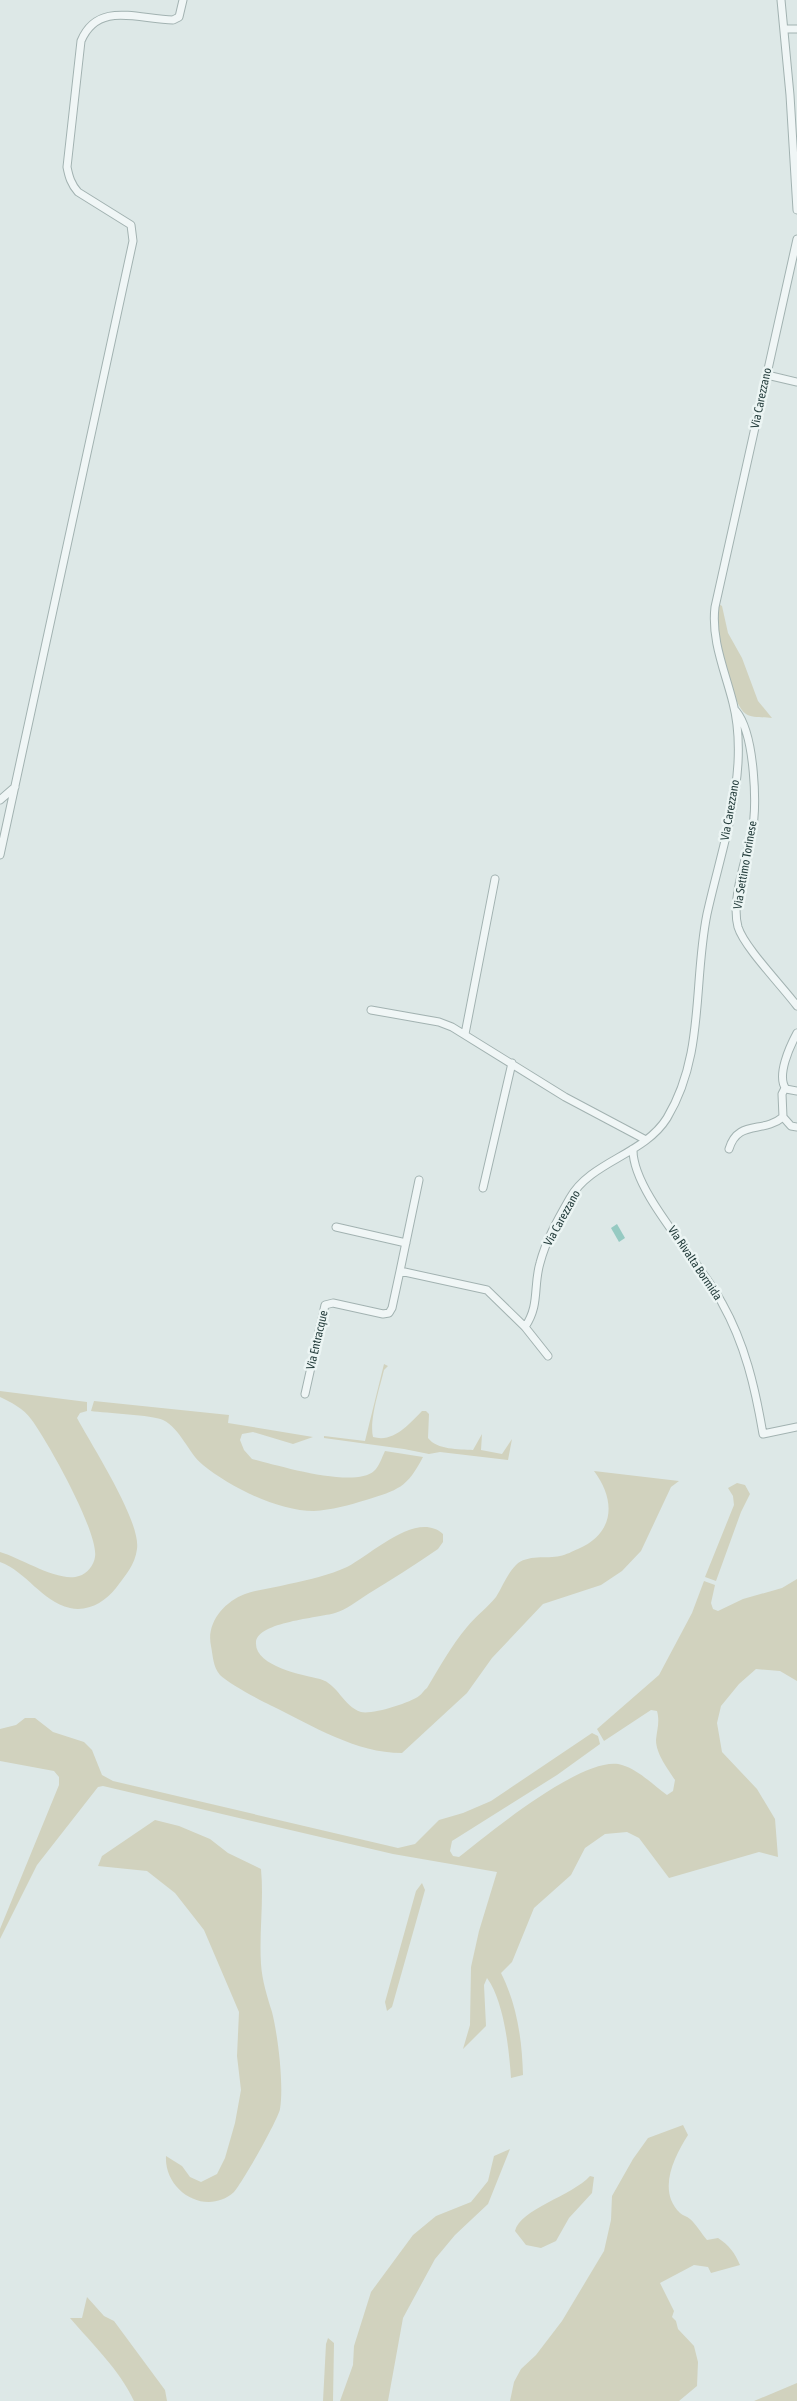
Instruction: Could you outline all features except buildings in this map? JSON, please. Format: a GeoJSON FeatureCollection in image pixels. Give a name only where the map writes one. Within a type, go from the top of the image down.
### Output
{"type":"FeatureCollection","features":[{"type":"Feature","properties":{"kind":"street"},"geometry":{"type":"LineString","coordinates":[[0,855],[133,241],[131,225],[78,192],[72,185],[69,176],[67,167],[81,40],[88,27],[98,19],[117,13],[173,20],[179,17],[183,0]]}},
{"type":"Feature","properties":{"kind":"street"},"geometry":{"type":"LineString","coordinates":[[781,0],[797,210]]}},
{"type":"Feature","properties":{"kind":"street"},"geometry":{"type":"LineString","coordinates":[[784,29],[797,29]]}},
{"type":"Feature","properties":{"kind":"street","name":"Via Carezzano"},"geometry":{"type":"LineString","coordinates":[[525,1327],[535,1308],[541,1260],[550,1236],[570,1199],[589,1178],[646,1140],[668,1117],[685,1079],[693,1048],[706,925],[735,792],[738,750],[734,709],[718,648],[714,616],[797,239]]}},
{"type":"Feature","properties":{"kind":"street"},"geometry":{"type":"LineString","coordinates":[[767,375],[797,382]]}},
{"type":"Feature","properties":{"kind":"street","name":"Via Settimo Torinese"},"geometry":{"type":"LineString","coordinates":[[734,709],[748,733],[754,806],[753,826],[738,901],[738,924],[744,939],[797,1006]]}},
{"type":"Feature","properties":{"kind":"street"},"geometry":{"type":"LineString","coordinates":[[0,800],[15,787]]}},
{"type":"Feature","properties":{"kind":"street"},"geometry":{"type":"LineString","coordinates":[[465,1034],[495,879]]}},
{"type":"Feature","properties":{"kind":"street"},"geometry":{"type":"LineString","coordinates":[[371,1010],[439,1022],[465,1034],[578,1104],[646,1140]]}},
{"type":"Feature","properties":{"kind":"street"},"geometry":{"type":"LineString","coordinates":[[797,1033],[786,1056],[783,1082],[785,1088],[782,1094],[782,1118],[791,1126],[797,1127]]}},
{"type":"Feature","properties":{"kind":"street"},"geometry":{"type":"LineString","coordinates":[[483,1188],[512,1063]]}},
{"type":"Feature","properties":{"kind":"street"},"geometry":{"type":"LineString","coordinates":[[785,1088],[797,1091]]}},
{"type":"Feature","properties":{"kind":"street"},"geometry":{"type":"LineString","coordinates":[[728,1150],[736,1136],[743,1129],[770,1126],[782,1118]]}},
{"type":"Feature","properties":{"kind":"street","name":"Via Rivalta Bormida"},"geometry":{"type":"LineString","coordinates":[[633,1149],[634,1165],[648,1194],[699,1265],[731,1320],[746,1354],[755,1388],[762,1434],[797,1427]]}},
{"type":"Feature","properties":{"kind":"street"},"geometry":{"type":"LineString","coordinates":[[419,1180],[400,1271],[484,1289],[525,1327],[548,1356]]}},
{"type":"Feature","properties":{"kind":"street"},"geometry":{"type":"LineString","coordinates":[[336,1227],[406,1243]]}},
{"type":"Feature","properties":{"kind":"street","name":"Via Entracque"},"geometry":{"type":"LineString","coordinates":[[305,1394],[325,1305],[332,1303],[389,1313],[392,1308],[400,1271]]}},
{"type":"Feature","properties":{"kind":"shaded area"},"geometry":{"type":"Polygon","coordinates":[[[719,604],[722,606],[728,633],[742,658],[758,701],[772,718],[755,717],[746,714],[736,699],[727,673],[721,646],[718,627],[719,604]]]}},
{"type":"Feature","properties":{"kind":"shaded area"},"geometry":{"type":"Polygon","coordinates":[[[617,1224],[625,1238],[619,1242],[611,1228],[617,1224]]]}},
{"type":"Feature","properties":{"kind":"shaded area"},"geometry":{"type":"Polygon","coordinates":[[[384,1364],[388,1366],[384,1370],[372,1422],[373,1437],[381,1438],[394,1435],[406,1427],[422,1411],[426,1411],[429,1414],[428,1438],[437,1445],[473,1450],[482,1434],[481,1450],[502,1454],[512,1439],[508,1460],[440,1452],[429,1454],[324,1438],[324,1436],[365,1441],[384,1364]]]}},
{"type":"Feature","properties":{"kind":"shaded area"},"geometry":{"type":"Polygon","coordinates":[[[0,1391],[87,1402],[87,1411],[80,1413],[77,1418],[124,1503],[136,1536],[137,1549],[132,1565],[123,1579],[107,1598],[96,1605],[77,1609],[60,1604],[42,1593],[18,1572],[0,1562],[0,1552],[51,1573],[71,1577],[82,1575],[90,1569],[95,1557],[94,1545],[81,1508],[39,1430],[25,1412],[0,1397],[0,1391]]]}},
{"type":"Feature","properties":{"kind":"shaded area"},"geometry":{"type":"Polygon","coordinates":[[[94,1401],[229,1415],[228,1423],[313,1437],[293,1444],[253,1432],[242,1434],[240,1440],[244,1450],[252,1459],[315,1474],[350,1478],[364,1476],[376,1469],[385,1451],[423,1457],[406,1482],[394,1490],[354,1504],[327,1510],[300,1510],[285,1507],[255,1496],[214,1473],[198,1460],[175,1429],[163,1420],[139,1415],[91,1411],[94,1401]]]}},
{"type":"Feature","properties":{"kind":"shaded area"},"geometry":{"type":"Polygon","coordinates":[[[594,1471],[679,1481],[671,1487],[641,1551],[622,1571],[601,1585],[543,1604],[492,1658],[467,1693],[402,1753],[368,1748],[335,1737],[253,1696],[230,1683],[218,1672],[211,1646],[211,1629],[218,1614],[230,1602],[250,1592],[304,1581],[347,1567],[408,1530],[421,1527],[432,1528],[443,1534],[443,1542],[438,1549],[412,1567],[343,1610],[277,1625],[259,1635],[256,1642],[257,1650],[271,1663],[292,1672],[326,1682],[350,1705],[361,1712],[381,1710],[414,1699],[427,1688],[456,1642],[470,1623],[496,1597],[516,1565],[526,1559],[565,1555],[590,1542],[599,1534],[605,1525],[608,1515],[608,1504],[606,1493],[594,1471]]]}},
{"type":"Feature","properties":{"kind":"shaded area"},"geometry":{"type":"Polygon","coordinates":[[[737,1483],[745,1485],[750,1494],[741,1512],[716,1581],[705,1577],[734,1505],[733,1496],[728,1488],[737,1483]]]}},
{"type":"Feature","properties":{"kind":"shaded area"},"geometry":{"type":"Polygon","coordinates":[[[797,1579],[797,1681],[780,1671],[756,1669],[739,1684],[721,1706],[717,1723],[722,1752],[757,1789],[775,1819],[778,1857],[759,1852],[669,1878],[639,1838],[627,1832],[605,1834],[585,1848],[571,1875],[534,1908],[512,1962],[501,1973],[511,1997],[518,2022],[523,2075],[511,2078],[502,2012],[498,1999],[487,1978],[484,1985],[486,2026],[463,2049],[470,2025],[471,1967],[479,1931],[497,1872],[393,1854],[103,1786],[98,1787],[37,1865],[0,1939],[0,1929],[59,1785],[59,1777],[54,1771],[0,1761],[0,1729],[16,1725],[25,1718],[35,1718],[53,1732],[84,1742],[92,1750],[102,1775],[113,1781],[398,1848],[415,1844],[439,1820],[463,1813],[491,1801],[592,1733],[598,1736],[600,1744],[557,1775],[452,1841],[450,1851],[453,1856],[459,1857],[538,1798],[585,1771],[606,1765],[622,1765],[640,1774],[667,1795],[673,1791],[675,1780],[658,1751],[656,1740],[657,1711],[651,1710],[604,1741],[597,1729],[659,1675],[692,1613],[704,1581],[715,1585],[711,1603],[713,1609],[718,1611],[743,1599],[782,1588],[797,1579]]]}},
{"type":"Feature","properties":{"kind":"shaded area"},"geometry":{"type":"Polygon","coordinates":[[[155,1820],[179,1826],[210,1839],[228,1853],[261,1869],[261,1964],[278,2047],[281,2074],[280,2109],[238,2187],[223,2199],[211,2202],[200,2201],[179,2189],[167,2169],[166,2156],[182,2166],[190,2177],[201,2182],[217,2174],[225,2158],[235,2123],[241,2090],[237,2056],[239,2012],[204,1930],[175,1893],[147,1871],[98,1866],[102,1856],[155,1820]]]}},
{"type":"Feature","properties":{"kind":"shaded area"},"geometry":{"type":"Polygon","coordinates":[[[422,1883],[425,1890],[392,2007],[387,2011],[385,2002],[416,1891],[422,1883]]]}},
{"type":"Feature","properties":{"kind":"shaded area"},"geometry":{"type":"Polygon","coordinates":[[[683,2125],[688,2135],[678,2153],[670,2174],[670,2195],[673,2204],[680,2213],[692,2221],[707,2240],[718,2238],[725,2243],[734,2253],[740,2265],[711,2273],[708,2267],[694,2265],[660,2283],[674,2311],[672,2317],[676,2321],[678,2329],[694,2346],[698,2362],[697,2386],[679,2401],[510,2401],[514,2382],[521,2369],[536,2355],[562,2321],[604,2251],[611,2220],[612,2196],[633,2159],[648,2138],[683,2125]]]}},
{"type":"Feature","properties":{"kind":"shaded area"},"geometry":{"type":"Polygon","coordinates":[[[510,2149],[488,2204],[455,2235],[435,2259],[403,2318],[388,2401],[340,2401],[353,2365],[354,2346],[371,2292],[413,2235],[436,2216],[471,2202],[488,2181],[494,2156],[510,2149]]]}},
{"type":"Feature","properties":{"kind":"shaded area"},"geometry":{"type":"Polygon","coordinates":[[[590,2176],[594,2177],[592,2193],[569,2218],[556,2241],[541,2248],[526,2245],[515,2231],[519,2223],[536,2209],[571,2190],[590,2176]]]}},
{"type":"Feature","properties":{"kind":"shaded area"},"geometry":{"type":"Polygon","coordinates":[[[87,2297],[104,2316],[114,2321],[165,2390],[167,2401],[134,2401],[121,2378],[70,2318],[82,2318],[87,2297]]]}},
{"type":"Feature","properties":{"kind":"shaded area"},"geometry":{"type":"Polygon","coordinates":[[[328,2338],[334,2343],[333,2401],[323,2401],[326,2344],[328,2338]]]}},
{"type":"Feature","properties":{"kind":"shaded area"},"geometry":{"type":"Polygon","coordinates":[[[797,2383],[797,2401],[754,2401],[797,2383]]]}}]}
